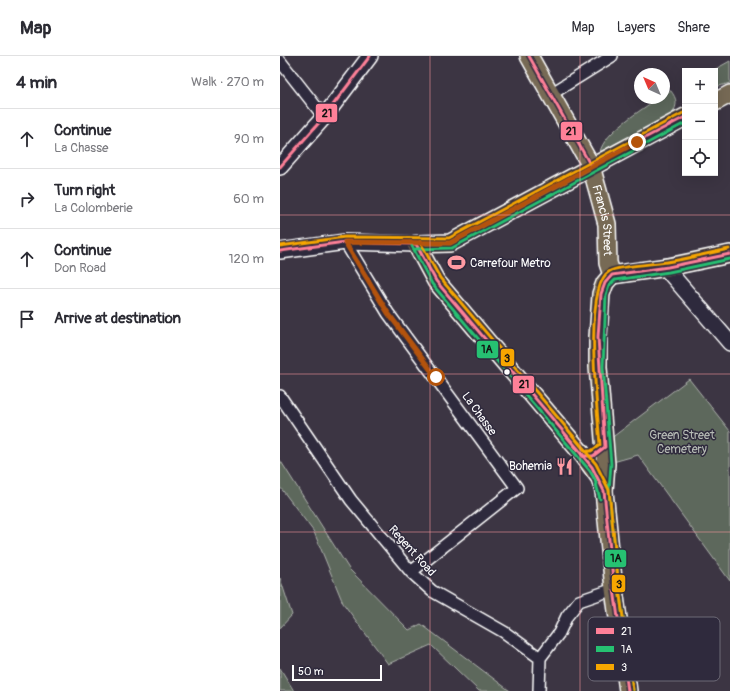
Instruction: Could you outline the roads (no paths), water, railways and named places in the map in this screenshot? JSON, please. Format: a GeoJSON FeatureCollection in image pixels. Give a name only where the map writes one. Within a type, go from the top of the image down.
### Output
{"type":"FeatureCollection","features":[{"type":"Feature","properties":{"kind":"main road"},"geometry":{"type":"LineString","coordinates":[[280,167],[324,117],[370,56]]}},
{"type":"Feature","properties":{"kind":"main road","name":"Francis Street"},"geometry":{"type":"LineString","coordinates":[[529,56],[591,166],[607,224],[608,263],[612,274]]}},
{"type":"Feature","properties":{"kind":"main road"},"geometry":{"type":"LineString","coordinates":[[718,100],[730,94]]}},
{"type":"Feature","properties":{"kind":"main road"},"geometry":{"type":"LineString","coordinates":[[280,251],[345,242],[416,244],[450,243],[591,166],[682,119]]}},
{"type":"Feature","properties":{"kind":"main road"},"geometry":{"type":"LineString","coordinates":[[416,244],[436,281],[584,456],[600,478],[604,490]]}},
{"type":"Feature","properties":{"kind":"main road"},"geometry":{"type":"LineString","coordinates":[[618,617],[604,490],[606,447],[598,337],[602,294],[605,282],[612,274],[668,267],[730,254]]}},
{"type":"Feature","properties":{"kind":"main road"},"geometry":{"type":"LineString","coordinates":[[668,267],[670,272],[730,343]]}},
{"type":"Feature","properties":{"kind":"main road"},"geometry":{"type":"LineString","coordinates":[[584,456],[593,456],[606,447]]}},
{"type":"Feature","properties":{"kind":"main road"},"geometry":{"type":"LineString","coordinates":[[627,681],[628,691]]}},
{"type":"Feature","properties":{"kind":"street"},"geometry":{"type":"LineString","coordinates":[[551,94],[612,56]]}},
{"type":"Feature","properties":{"kind":"street"},"geometry":{"type":"LineString","coordinates":[[280,61],[324,117]]}},
{"type":"Feature","properties":{"kind":"street","name":"La Chasse"},"geometry":{"type":"LineString","coordinates":[[345,242],[388,313],[517,488],[410,572]]}},
{"type":"Feature","properties":{"kind":"street","name":"Regent Road"},"geometry":{"type":"LineString","coordinates":[[280,396],[351,500],[410,572],[432,591],[504,632],[540,658]]}},
{"type":"Feature","properties":{"kind":"street"},"geometry":{"type":"LineString","coordinates":[[539,691],[540,658],[559,633],[567,616],[580,602],[614,589]]}},
{"type":"Feature","properties":{"kind":"place","name":"Carrefour Metro"},"geometry":{"type":"Point","coordinates":[457,263]}},
{"type":"Feature","properties":{"kind":"place","name":"Bohemia"},"geometry":{"type":"Point","coordinates":[565,466]}},
{"type":"Feature","properties":{"kind":"park label","name":"Green Street Cemetery"},"geometry":{"type":"Point","coordinates":[682,442]}}]}
